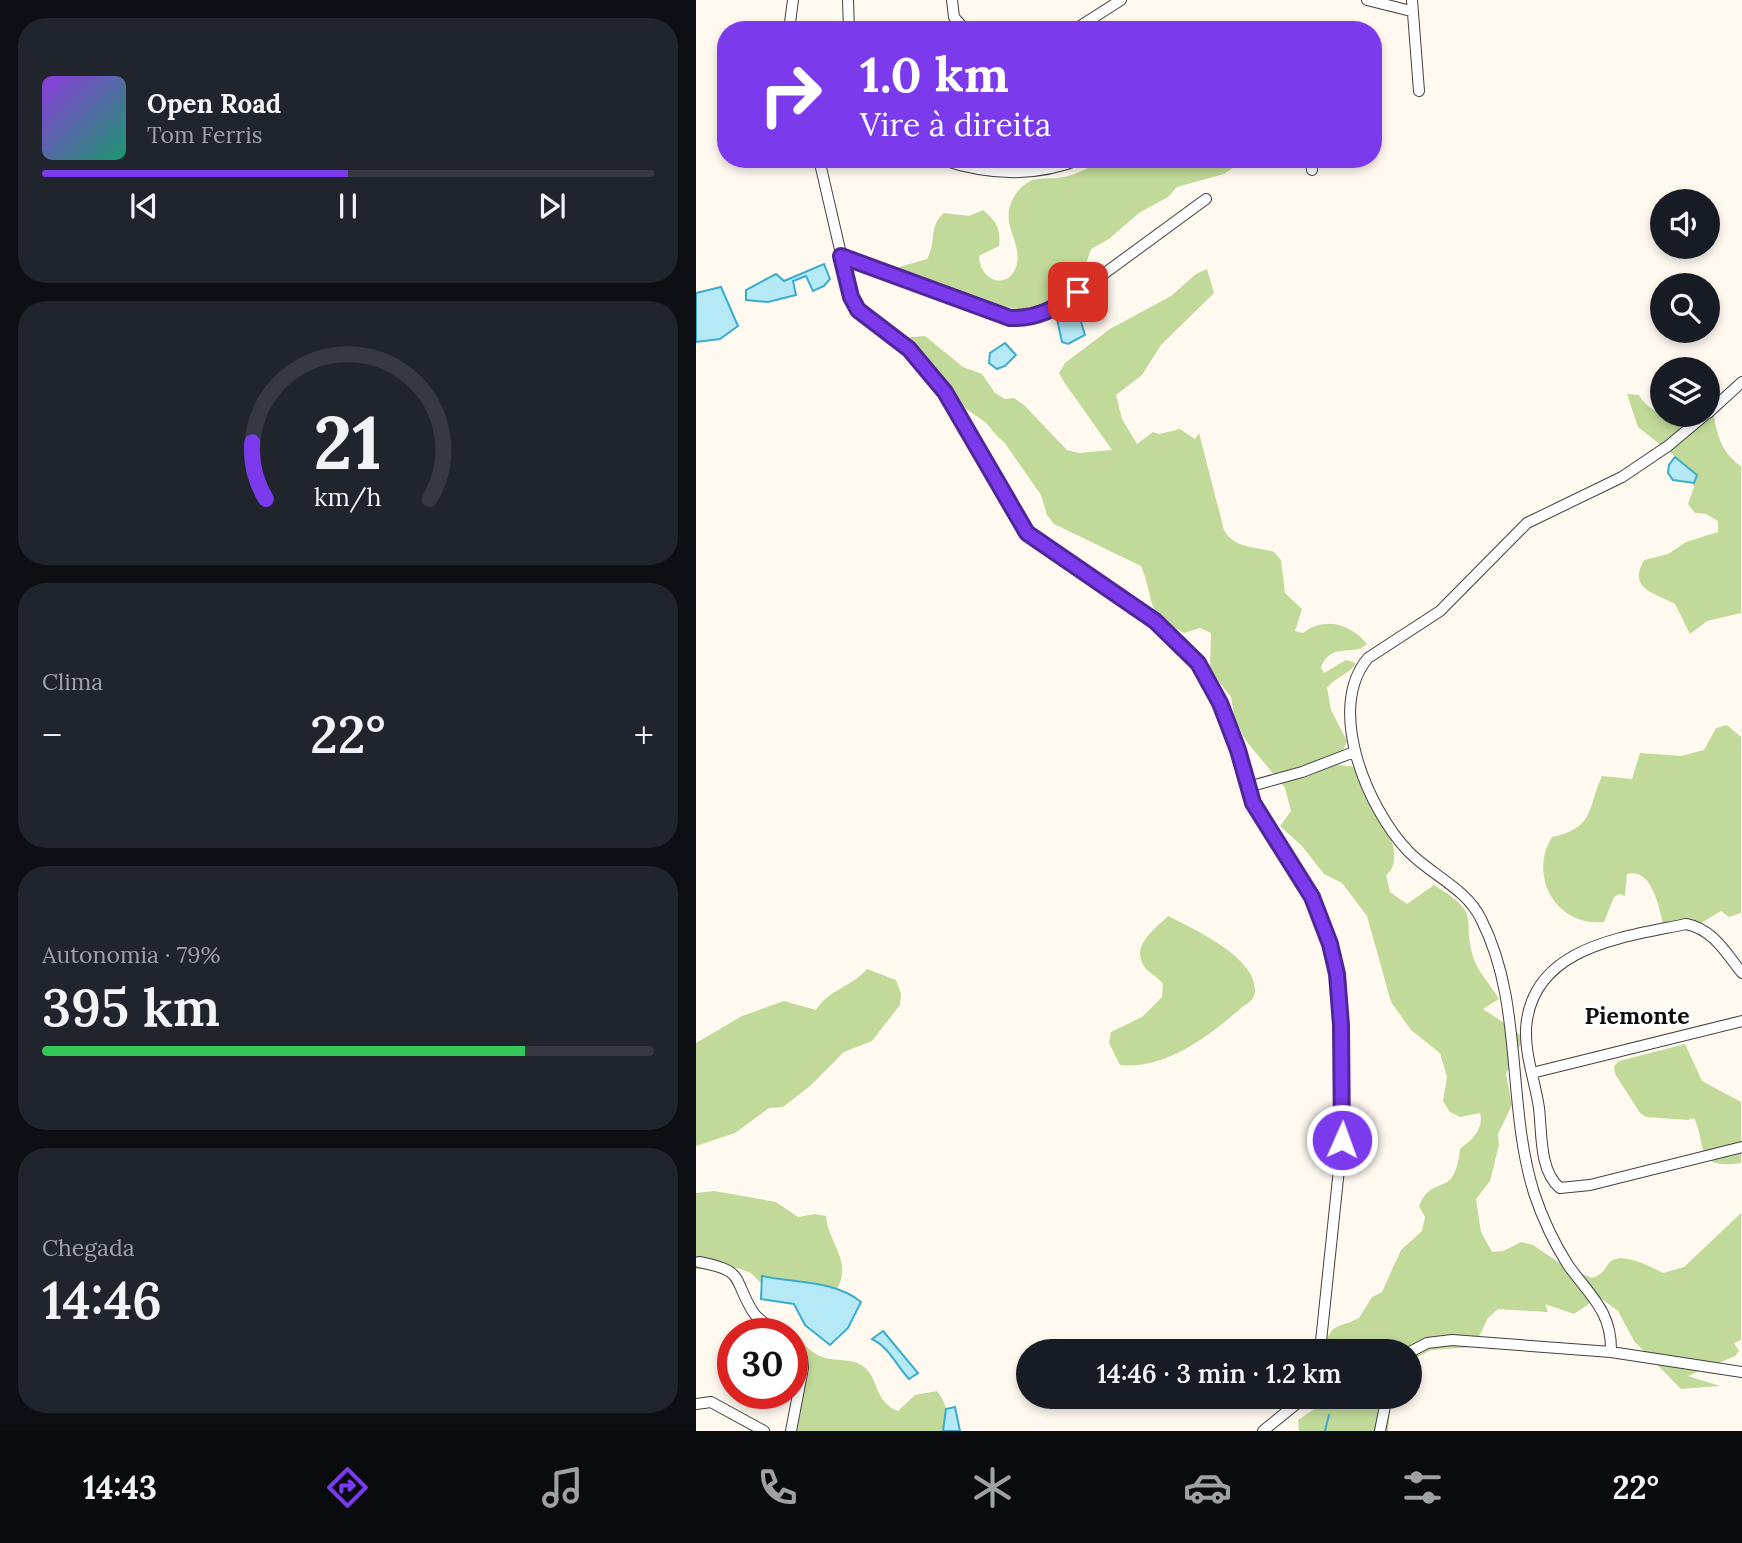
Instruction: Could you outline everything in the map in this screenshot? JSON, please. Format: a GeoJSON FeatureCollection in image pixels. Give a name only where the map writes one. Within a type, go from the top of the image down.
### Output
{"type":"FeatureCollection","features":[{"type":"Feature","properties":{"kind":"street"},"geometry":{"type":"LineString","coordinates":[[790,21],[793,0]]}},
{"type":"Feature","properties":{"kind":"street"},"geometry":{"type":"LineString","coordinates":[[848,0],[849,21]]}},
{"type":"Feature","properties":{"kind":"street"},"geometry":{"type":"LineString","coordinates":[[952,0],[957,21]]}},
{"type":"Feature","properties":{"kind":"street"},"geometry":{"type":"LineString","coordinates":[[1088,21],[1121,0]]}},
{"type":"Feature","properties":{"kind":"street"},"geometry":{"type":"LineString","coordinates":[[1367,0],[1411,5],[1419,91]]}},
{"type":"Feature","properties":{"kind":"street"},"geometry":{"type":"LineString","coordinates":[[821,168],[851,297],[858,310],[909,349],[945,392],[1027,533],[1155,621],[1198,663],[1220,703],[1253,803],[1312,897],[1323,922],[1337,974],[1343,1087],[1342,1140],[1321,1339]]}},
{"type":"Feature","properties":{"kind":"street"},"geometry":{"type":"LineString","coordinates":[[966,168],[1012,173],[1052,168]]}},
{"type":"Feature","properties":{"kind":"street"},"geometry":{"type":"LineString","coordinates":[[841,256],[990,313],[1010,318],[1036,317],[1060,306],[1206,199]]}},
{"type":"Feature","properties":{"kind":"street"},"geometry":{"type":"LineString","coordinates":[[1720,401],[1741,382]]}},
{"type":"Feature","properties":{"kind":"street"},"geometry":{"type":"LineString","coordinates":[[1611,1352],[1609,1323],[1603,1310],[1567,1262],[1539,1205],[1526,1160],[1516,1100],[1506,987],[1481,918],[1463,894],[1406,849],[1378,807],[1354,752],[1351,710],[1354,684],[1360,667],[1368,658],[1440,611],[1527,523],[1622,477],[1691,427]]}},
{"type":"Feature","properties":{"kind":"street"},"geometry":{"type":"LineString","coordinates":[[1248,787],[1292,775],[1354,752]]}},
{"type":"Feature","properties":{"kind":"street"},"geometry":{"type":"LineString","coordinates":[[1741,973],[1712,935],[1700,926],[1686,924],[1600,942],[1581,949],[1551,974],[1536,995],[1526,1030],[1546,1168],[1556,1184],[1566,1190],[1741,1147]]}},
{"type":"Feature","properties":{"kind":"street"},"geometry":{"type":"LineString","coordinates":[[1532,1073],[1741,1021]]}},
{"type":"Feature","properties":{"kind":"street"},"geometry":{"type":"LineString","coordinates":[[1516,1100],[1535,1087]]}},
{"type":"Feature","properties":{"kind":"street"},"geometry":{"type":"LineString","coordinates":[[1516,1100],[1538,1103]]}},
{"type":"Feature","properties":{"kind":"street"},"geometry":{"type":"LineString","coordinates":[[699,1262],[727,1269],[734,1274],[759,1318]]}},
{"type":"Feature","properties":{"kind":"street"},"geometry":{"type":"LineString","coordinates":[[1422,1346],[1452,1340],[1611,1352],[1741,1372]]}},
{"type":"Feature","properties":{"kind":"street"},"geometry":{"type":"LineString","coordinates":[[696,1404],[711,1402],[764,1431]]}},
{"type":"Feature","properties":{"kind":"street"},"geometry":{"type":"LineString","coordinates":[[791,1431],[795,1409]]}},
{"type":"Feature","properties":{"kind":"street"},"geometry":{"type":"LineString","coordinates":[[1263,1431],[1290,1409]]}},
{"type":"Feature","properties":{"kind":"street"},"geometry":{"type":"LineString","coordinates":[[1380,1431],[1384,1409]]}},
{"type":"Feature","properties":{"kind":"green space"},"geometry":{"type":"Polygon","coordinates":[[[1088,168],[1233,168],[1224,174],[1177,187],[1168,197],[1139,213],[1109,239],[1091,249],[1087,261],[1096,276],[1061,313],[1048,314],[1006,307],[900,277],[896,268],[927,259],[936,223],[944,213],[969,216],[983,210],[997,225],[999,246],[979,256],[981,265],[989,277],[995,280],[1007,279],[1016,267],[1018,257],[1009,221],[1012,201],[1019,190],[1030,181],[1073,174],[1088,168]]]}},
{"type":"Feature","properties":{"kind":"green space"},"geometry":{"type":"Polygon","coordinates":[[[1207,269],[1214,293],[1161,345],[1142,375],[1116,395],[1122,419],[1137,444],[1153,432],[1159,434],[1180,429],[1195,439],[1199,433],[1224,530],[1233,541],[1274,552],[1281,560],[1285,593],[1302,609],[1295,631],[1303,633],[1320,625],[1337,625],[1353,631],[1367,644],[1356,650],[1331,654],[1321,667],[1324,673],[1346,660],[1356,663],[1327,688],[1331,710],[1347,741],[1343,751],[1327,764],[1358,767],[1379,807],[1394,854],[1393,866],[1386,875],[1390,892],[1407,904],[1434,885],[1466,911],[1475,962],[1499,999],[1483,1009],[1516,1031],[1523,1039],[1506,1074],[1512,1105],[1498,1134],[1499,1145],[1490,1181],[1476,1199],[1481,1232],[1492,1252],[1503,1251],[1521,1242],[1533,1245],[1564,1266],[1592,1278],[1601,1274],[1614,1259],[1620,1258],[1636,1261],[1663,1273],[1684,1267],[1741,1213],[1741,1340],[1734,1343],[1739,1351],[1735,1356],[1688,1376],[1720,1386],[1681,1389],[1634,1341],[1618,1311],[1599,1297],[1574,1314],[1545,1304],[1548,1312],[1498,1309],[1488,1318],[1474,1347],[1431,1350],[1422,1355],[1422,1339],[1328,1339],[1335,1328],[1359,1318],[1372,1297],[1382,1292],[1401,1250],[1422,1231],[1425,1217],[1419,1206],[1431,1190],[1448,1181],[1453,1175],[1460,1149],[1479,1129],[1480,1113],[1460,1117],[1450,1112],[1443,1101],[1447,1077],[1440,1053],[1411,1030],[1391,1002],[1367,916],[1342,883],[1324,874],[1302,846],[1280,826],[1291,811],[1285,788],[1246,741],[1235,719],[1231,697],[1210,670],[1211,633],[1200,628],[1184,633],[1171,625],[1156,612],[1141,566],[1054,524],[1047,515],[1041,495],[1004,442],[984,421],[922,373],[905,350],[902,338],[925,336],[963,367],[982,374],[995,393],[1005,399],[1014,398],[1024,405],[1067,450],[1079,453],[1112,450],[1059,373],[1065,363],[1110,329],[1171,296],[1196,274],[1207,269]]]}},
{"type":"Feature","properties":{"kind":"green space"},"geometry":{"type":"Polygon","coordinates":[[[1627,394],[1639,395],[1650,407],[1650,427],[1717,427],[1725,449],[1741,466],[1741,613],[1707,621],[1690,634],[1675,604],[1652,593],[1641,584],[1640,570],[1644,560],[1668,554],[1686,542],[1718,532],[1718,521],[1706,514],[1695,513],[1688,504],[1694,487],[1686,465],[1638,427],[1627,394]]]}},
{"type":"Feature","properties":{"kind":"green space"},"geometry":{"type":"Polygon","coordinates":[[[1727,725],[1741,737],[1741,913],[1729,917],[1721,911],[1701,923],[1664,929],[1654,892],[1643,877],[1636,874],[1627,874],[1625,896],[1619,894],[1614,897],[1604,922],[1587,921],[1560,908],[1545,882],[1545,852],[1552,837],[1566,833],[1583,822],[1602,776],[1632,779],[1640,753],[1681,756],[1704,750],[1716,728],[1727,725]]]}},
{"type":"Feature","properties":{"kind":"green space"},"geometry":{"type":"Polygon","coordinates":[[[1168,916],[1207,936],[1234,955],[1252,978],[1255,994],[1250,1002],[1184,1050],[1153,1062],[1120,1065],[1109,1043],[1111,1032],[1142,1017],[1162,997],[1163,984],[1146,969],[1140,953],[1145,939],[1168,916]]]}},
{"type":"Feature","properties":{"kind":"green space"},"geometry":{"type":"Polygon","coordinates":[[[867,969],[896,980],[901,994],[900,1005],[872,1041],[844,1052],[810,1086],[783,1107],[769,1108],[735,1133],[696,1146],[696,1043],[742,1016],[784,1001],[816,1010],[827,998],[867,969]]]}},
{"type":"Feature","properties":{"kind":"green space"},"geometry":{"type":"Polygon","coordinates":[[[1685,1044],[1702,1081],[1741,1102],[1741,1163],[1715,1163],[1708,1159],[1704,1154],[1694,1118],[1688,1120],[1646,1117],[1640,1113],[1615,1074],[1614,1066],[1619,1061],[1685,1044]]]}},
{"type":"Feature","properties":{"kind":"green space"},"geometry":{"type":"Polygon","coordinates":[[[714,1191],[776,1202],[798,1217],[815,1214],[826,1216],[842,1264],[839,1285],[832,1297],[771,1293],[751,1273],[738,1268],[696,1269],[696,1193],[714,1191]]]}},
{"type":"Feature","properties":{"kind":"green space"},"geometry":{"type":"Polygon","coordinates":[[[808,1347],[822,1357],[863,1366],[872,1377],[884,1402],[898,1411],[915,1395],[937,1391],[946,1411],[942,1431],[797,1431],[799,1409],[808,1409],[808,1347]]]}},
{"type":"Feature","properties":{"kind":"green space"},"geometry":{"type":"Polygon","coordinates":[[[1390,1409],[1388,1431],[1299,1431],[1298,1420],[1313,1410],[1390,1409]]]}},
{"type":"Feature","properties":{"kind":"water"},"geometry":{"type":"Polygon","coordinates":[[[824,264],[830,279],[824,286],[813,291],[806,276],[793,281],[796,295],[768,302],[746,300],[746,290],[776,274],[784,281],[824,264]]]}},
{"type":"Feature","properties":{"kind":"water"},"geometry":{"type":"Polygon","coordinates":[[[721,287],[738,326],[720,339],[696,342],[696,293],[721,287]]]}},
{"type":"Feature","properties":{"kind":"water"},"geometry":{"type":"Polygon","coordinates":[[[1078,312],[1085,335],[1068,344],[1062,342],[1057,319],[1078,312]]]}},
{"type":"Feature","properties":{"kind":"water"},"geometry":{"type":"Polygon","coordinates":[[[1005,343],[1016,355],[1005,366],[997,369],[989,363],[990,353],[1005,343]]]}},
{"type":"Feature","properties":{"kind":"water"},"geometry":{"type":"Polygon","coordinates":[[[1675,457],[1697,475],[1694,483],[1673,480],[1668,473],[1669,465],[1675,457]]]}},
{"type":"Feature","properties":{"kind":"water"},"geometry":{"type":"Polygon","coordinates":[[[762,1276],[827,1286],[861,1302],[848,1328],[830,1345],[808,1327],[808,1318],[801,1318],[794,1304],[761,1299],[762,1276]]]}},
{"type":"Feature","properties":{"kind":"water"},"geometry":{"type":"Polygon","coordinates":[[[883,1331],[918,1373],[909,1379],[888,1352],[872,1339],[883,1331]]]}},
{"type":"Feature","properties":{"kind":"water"},"geometry":{"type":"Polygon","coordinates":[[[955,1407],[960,1431],[943,1431],[946,1409],[955,1407]]]}},
{"type":"Feature","properties":{"kind":"waterway"},"geometry":{"type":"LineString","coordinates":[[1325,1431],[1329,1415]]}},
{"type":"Feature","properties":{"kind":"district","name":"Piemonte"},"geometry":{"type":"Point","coordinates":[1637,1015]}},
{"type":"Feature","properties":{"kind":"route"},"geometry":{"type":"LineString","coordinates":[[1078,292],[1060,306],[1036,317],[1010,318],[990,313],[841,256],[851,297],[858,310],[909,349],[945,392],[981,457],[1034,541],[1155,621],[1198,663],[1220,703],[1238,750],[1253,803],[1312,897],[1330,944],[1337,974],[1341,1025],[1344,1100],[1342,1140]]}}]}
